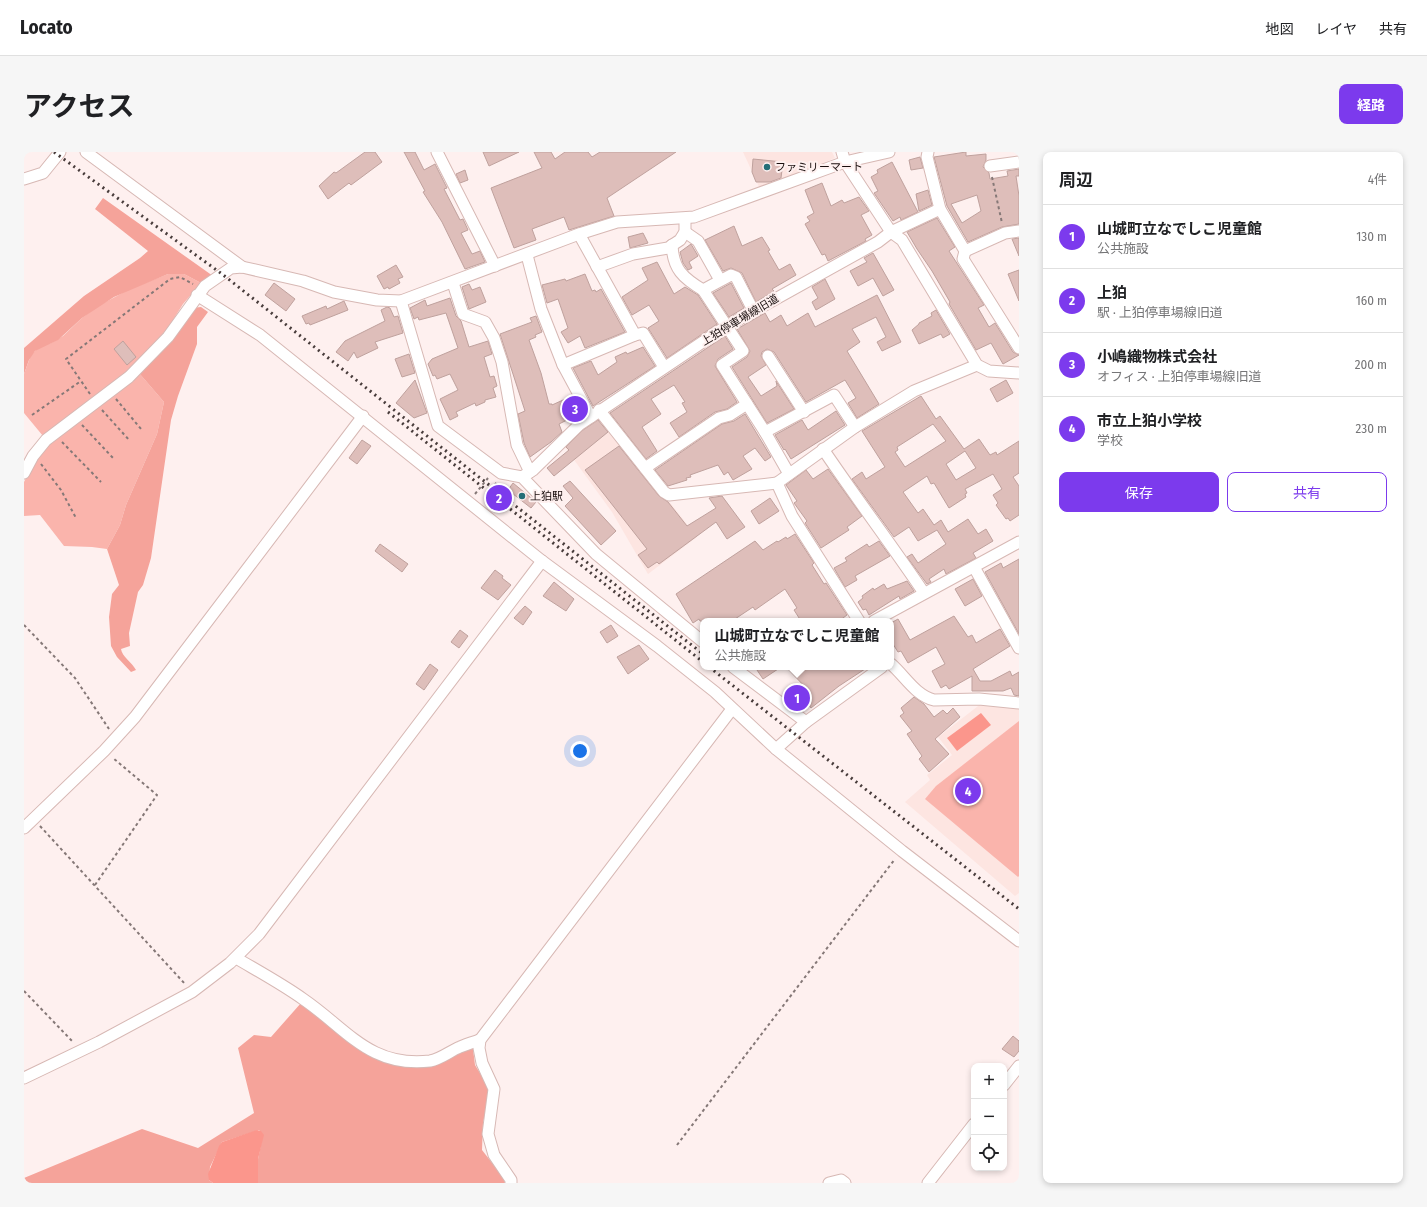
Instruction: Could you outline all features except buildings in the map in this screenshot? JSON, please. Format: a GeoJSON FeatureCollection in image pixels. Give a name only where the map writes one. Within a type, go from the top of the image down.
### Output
{"type":"FeatureCollection","features":[{"type":"Feature","properties":{"kind":"street"},"geometry":{"type":"LineString","coordinates":[[24,179],[43,174],[60,152]]}},
{"type":"Feature","properties":{"kind":"street"},"geometry":{"type":"LineString","coordinates":[[86,152],[242,267]]}},
{"type":"Feature","properties":{"kind":"street"},"geometry":{"type":"LineString","coordinates":[[437,152],[495,266]]}},
{"type":"Feature","properties":{"kind":"street"},"geometry":{"type":"LineString","coordinates":[[24,473],[33,456],[46,440],[97,403],[129,377],[168,337],[200,292],[231,268],[242,267],[303,281],[334,292],[377,300],[401,301],[453,283],[579,234],[617,222],[694,218],[844,157],[889,152]]}},
{"type":"Feature","properties":{"kind":"street"},"geometry":{"type":"LineString","coordinates":[[928,152],[927,157],[940,209],[965,251],[963,259],[1019,348]]}},
{"type":"Feature","properties":{"kind":"street"},"geometry":{"type":"LineString","coordinates":[[844,157],[891,232],[902,240],[977,365],[989,371],[1019,373]]}},
{"type":"Feature","properties":{"kind":"street"},"geometry":{"type":"LineString","coordinates":[[990,166],[1019,162]]}},
{"type":"Feature","properties":{"kind":"street","name":"上狛停車場線旧道"},"geometry":{"type":"LineString","coordinates":[[526,474],[579,425],[725,327],[753,310],[878,242],[891,232],[940,209]]}},
{"type":"Feature","properties":{"kind":"street"},"geometry":{"type":"LineString","coordinates":[[597,267],[627,256],[668,248],[680,240],[685,232],[685,219]]}},
{"type":"Feature","properties":{"kind":"street"},"geometry":{"type":"LineString","coordinates":[[965,251],[1005,233],[1019,231]]}},
{"type":"Feature","properties":{"kind":"street"},"geometry":{"type":"LineString","coordinates":[[685,232],[698,241],[720,280]]}},
{"type":"Feature","properties":{"kind":"street"},"geometry":{"type":"LineString","coordinates":[[579,234],[635,335]]}},
{"type":"Feature","properties":{"kind":"street"},"geometry":{"type":"LineString","coordinates":[[672,245],[672,259],[678,269],[686,280],[703,290],[725,327],[743,351],[722,365],[765,432],[789,474]]}},
{"type":"Feature","properties":{"kind":"street"},"geometry":{"type":"LineString","coordinates":[[527,255],[541,309],[563,365],[595,414],[645,468],[664,492],[669,495],[777,483],[855,427],[914,390],[977,365]]}},
{"type":"Feature","properties":{"kind":"street"},"geometry":{"type":"LineString","coordinates":[[703,290],[720,280],[731,276],[736,277],[753,310]]}},
{"type":"Feature","properties":{"kind":"street"},"geometry":{"type":"LineString","coordinates":[[453,283],[463,314],[485,322],[494,338],[502,362],[518,445],[526,474],[596,554],[700,640]]}},
{"type":"Feature","properties":{"kind":"street"},"geometry":{"type":"LineString","coordinates":[[200,292],[260,335],[542,560],[657,646],[715,692],[776,749],[1019,941]]}},
{"type":"Feature","properties":{"kind":"street"},"geometry":{"type":"LineString","coordinates":[[401,301],[438,426],[501,473],[526,474]]}},
{"type":"Feature","properties":{"kind":"street"},"geometry":{"type":"LineString","coordinates":[[563,365],[643,333],[664,367]]}},
{"type":"Feature","properties":{"kind":"street"},"geometry":{"type":"LineString","coordinates":[[768,356],[804,412]]}},
{"type":"Feature","properties":{"kind":"street"},"geometry":{"type":"LineString","coordinates":[[765,432],[834,395],[855,427]]}},
{"type":"Feature","properties":{"kind":"street"},"geometry":{"type":"LineString","coordinates":[[645,468],[719,418],[730,415],[747,404]]}},
{"type":"Feature","properties":{"kind":"street"},"geometry":{"type":"LineString","coordinates":[[24,828],[104,751],[135,717],[362,416]]}},
{"type":"Feature","properties":{"kind":"street"},"geometry":{"type":"LineString","coordinates":[[823,449],[863,509],[874,520],[924,593]]}},
{"type":"Feature","properties":{"kind":"street"},"geometry":{"type":"LineString","coordinates":[[777,483],[792,516],[857,618]]}},
{"type":"Feature","properties":{"kind":"street"},"geometry":{"type":"LineString","coordinates":[[879,618],[1019,542]]}},
{"type":"Feature","properties":{"kind":"street"},"geometry":{"type":"LineString","coordinates":[[24,1078],[81,1051],[192,992],[236,958],[259,934],[542,560]]}},
{"type":"Feature","properties":{"kind":"street"},"geometry":{"type":"LineString","coordinates":[[974,567],[1019,648]]}},
{"type":"Feature","properties":{"kind":"street"},"geometry":{"type":"LineString","coordinates":[[894,667],[920,693],[930,699],[979,699],[1019,703]]}},
{"type":"Feature","properties":{"kind":"street"},"geometry":{"type":"LineString","coordinates":[[737,670],[806,722]]}},
{"type":"Feature","properties":{"kind":"street"},"geometry":{"type":"LineString","coordinates":[[776,749],[806,722],[878,670]]}},
{"type":"Feature","properties":{"kind":"street"},"geometry":{"type":"LineString","coordinates":[[512,1183],[494,1155],[488,1134],[494,1089],[482,1063],[479,1048],[480,1040],[732,709]]}},
{"type":"Feature","properties":{"kind":"street"},"geometry":{"type":"LineString","coordinates":[[236,958],[304,999],[369,1051],[398,1060],[429,1061],[438,1059],[461,1046],[480,1040]]}},
{"type":"Feature","properties":{"kind":"street"},"geometry":{"type":"LineString","coordinates":[[1007,1081],[1019,1066]]}},
{"type":"Feature","properties":{"kind":"street"},"geometry":{"type":"LineString","coordinates":[[928,1183],[971,1128]]}},
{"type":"Feature","properties":{"kind":"street"},"geometry":{"type":"LineString","coordinates":[[829,1183],[841,1180],[845,1183]]}},
{"type":"Feature","properties":{"kind":"path"},"geometry":{"type":"LineString","coordinates":[[990,166],[1005,233]]}},
{"type":"Feature","properties":{"kind":"path"},"geometry":{"type":"LineString","coordinates":[[130,441],[97,403],[66,359],[152,291],[175,277],[184,278],[200,292]]}},
{"type":"Feature","properties":{"kind":"path"},"geometry":{"type":"LineString","coordinates":[[32,415],[81,381]]}},
{"type":"Feature","properties":{"kind":"path"},"geometry":{"type":"LineString","coordinates":[[111,392],[141,430]]}},
{"type":"Feature","properties":{"kind":"path"},"geometry":{"type":"LineString","coordinates":[[76,418],[113,458]]}},
{"type":"Feature","properties":{"kind":"path"},"geometry":{"type":"LineString","coordinates":[[55,433],[100,482]]}},
{"type":"Feature","properties":{"kind":"path"},"geometry":{"type":"LineString","coordinates":[[33,456],[61,490],[76,518]]}},
{"type":"Feature","properties":{"kind":"path"},"geometry":{"type":"LineString","coordinates":[[475,494],[488,478]]}},
{"type":"Feature","properties":{"kind":"path"},"geometry":{"type":"LineString","coordinates":[[24,625],[75,678],[115,739]]}},
{"type":"Feature","properties":{"kind":"path"},"geometry":{"type":"LineString","coordinates":[[95,885],[157,795],[104,751]]}},
{"type":"Feature","properties":{"kind":"path"},"geometry":{"type":"LineString","coordinates":[[34,819],[192,992]]}},
{"type":"Feature","properties":{"kind":"path"},"geometry":{"type":"LineString","coordinates":[[677,1145],[902,850]]}},
{"type":"Feature","properties":{"kind":"path"},"geometry":{"type":"LineString","coordinates":[[24,991],[81,1051]]}},
{"type":"Feature","properties":{"kind":"shaded area"},"geometry":{"type":"Polygon","coordinates":[[[743,152],[832,152],[835,158],[760,189],[743,152]]]}},
{"type":"Feature","properties":{"kind":"shaded area"},"geometry":{"type":"Polygon","coordinates":[[[103,198],[213,276],[201,283],[184,274],[168,274],[114,297],[82,318],[58,340],[35,351],[29,360],[24,374],[24,348],[84,296],[148,251],[95,209],[103,198]]]}},
{"type":"Feature","properties":{"kind":"shaded area"},"geometry":{"type":"Polygon","coordinates":[[[168,274],[184,274],[201,283],[183,304],[168,328],[126,374],[43,436],[24,413],[24,374],[31,355],[39,347],[51,343],[63,336],[82,318],[98,306],[130,289],[168,274]]]}},
{"type":"Feature","properties":{"kind":"shaded area"},"geometry":{"type":"Polygon","coordinates":[[[201,307],[208,312],[197,327],[197,344],[171,420],[151,558],[143,585],[138,592],[129,633],[130,646],[121,649],[123,655],[136,670],[131,672],[117,657],[111,646],[109,617],[112,594],[119,585],[107,549],[120,525],[126,505],[157,434],[164,402],[139,373],[192,308],[201,307]]]}},
{"type":"Feature","properties":{"kind":"shaded area"},"geometry":{"type":"Polygon","coordinates":[[[139,373],[164,402],[157,434],[126,505],[120,525],[107,549],[64,546],[40,515],[24,516],[24,482],[37,456],[55,439],[121,390],[139,373]]]}},
{"type":"Feature","properties":{"kind":"shaded area"},"geometry":{"type":"Polygon","coordinates":[[[601,415],[697,537],[648,574],[612,512],[564,446],[601,415]]]}},
{"type":"Feature","properties":{"kind":"shaded area"},"geometry":{"type":"Polygon","coordinates":[[[982,703],[1019,704],[1019,893],[1015,896],[905,802],[930,780],[927,775],[952,755],[938,737],[982,703]]]}},
{"type":"Feature","properties":{"kind":"shaded area"},"geometry":{"type":"Polygon","coordinates":[[[981,713],[991,725],[957,751],[947,738],[981,713]]]}},
{"type":"Feature","properties":{"kind":"shaded area"},"geometry":{"type":"Polygon","coordinates":[[[1019,721],[1018,877],[925,799],[936,786],[1019,721]]]}},
{"type":"Feature","properties":{"kind":"shaded area"},"geometry":{"type":"Polygon","coordinates":[[[301,1003],[369,1055],[430,1065],[466,1048],[473,1049],[475,1065],[486,1083],[489,1094],[483,1123],[482,1150],[503,1177],[505,1183],[258,1183],[258,1159],[263,1135],[259,1130],[222,1142],[210,1167],[209,1180],[213,1183],[24,1183],[24,1178],[142,1129],[198,1148],[254,1113],[238,1048],[254,1035],[271,1037],[301,1003]]]}},
{"type":"Feature","properties":{"kind":"shaded area"},"geometry":{"type":"Polygon","coordinates":[[[257,1130],[261,1131],[264,1135],[258,1159],[258,1183],[213,1183],[209,1180],[208,1174],[222,1142],[257,1130]]]}},
{"type":"Feature","properties":{"kind":"railway"},"geometry":{"type":"LineString","coordinates":[[54,152],[222,274],[700,652]]}},
{"type":"Feature","properties":{"kind":"railway"},"geometry":{"type":"LineString","coordinates":[[388,412],[700,660]]}},
{"type":"Feature","properties":{"kind":"railway"},"geometry":{"type":"LineString","coordinates":[[713,670],[1019,909]]}},
{"type":"Feature","properties":{"kind":"place","name":"ファミリーマート"},"geometry":{"type":"Point","coordinates":[767,167]}},
{"type":"Feature","properties":{"kind":"place","name":"小嶋織物株式会社"},"geometry":{"type":"Point","coordinates":[575,409]}},
{"type":"Feature","properties":{"kind":"place","name":"上狛駅"},"geometry":{"type":"Point","coordinates":[522,496]}},
{"type":"Feature","properties":{"kind":"place","name":"上狛"},"geometry":{"type":"Point","coordinates":[499,498]}},
{"type":"Feature","properties":{"kind":"place","name":"山城町立なでしこ児童館"},"geometry":{"type":"Point","coordinates":[797,698]}},
{"type":"Feature","properties":{"kind":"place","name":"市立上狛小学校"},"geometry":{"type":"Point","coordinates":[968,791]}}]}
